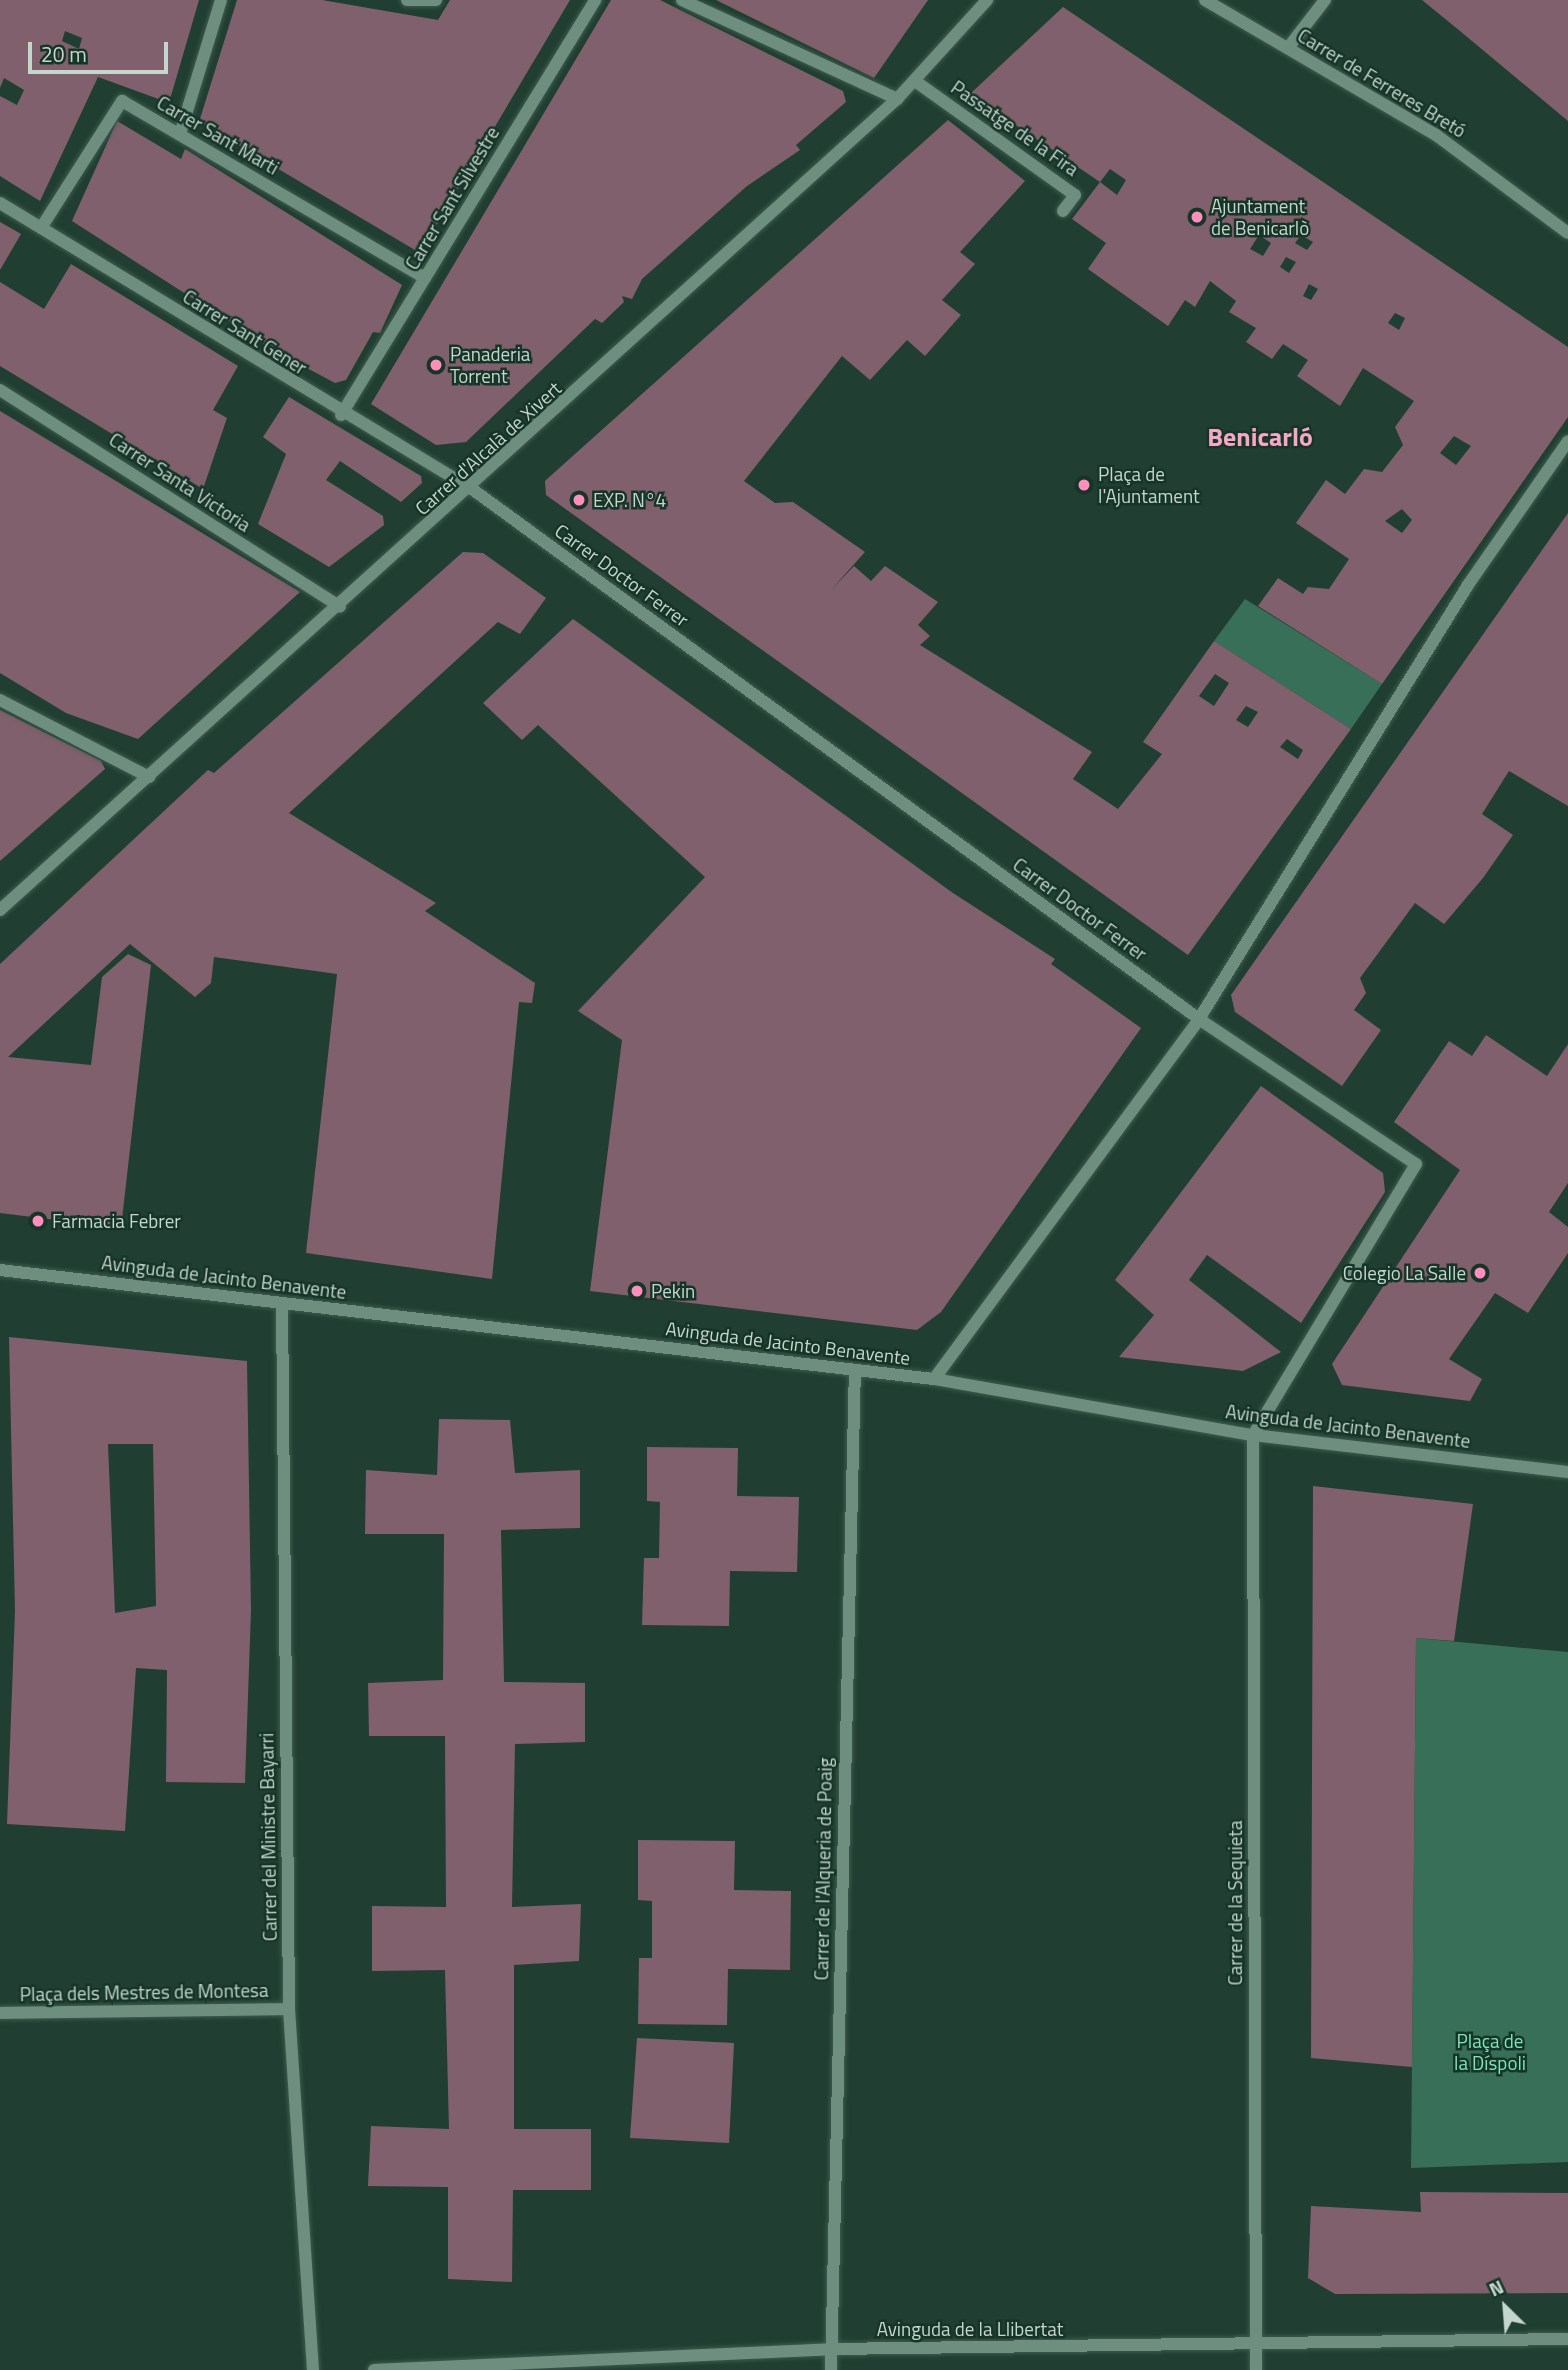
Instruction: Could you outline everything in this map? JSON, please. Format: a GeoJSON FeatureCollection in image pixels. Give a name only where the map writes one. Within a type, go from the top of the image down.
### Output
{"type":"FeatureCollection","features":[{"type":"Feature","properties":{"kind":"street"},"geometry":{"type":"LineString","coordinates":[[180,134],[221,0]]}},
{"type":"Feature","properties":{"kind":"street"},"geometry":{"type":"LineString","coordinates":[[407,0],[436,0]]}},
{"type":"Feature","properties":{"kind":"street","name":"Carrer Sant Silvestre"},"geometry":{"type":"LineString","coordinates":[[341,415],[595,0]]}},
{"type":"Feature","properties":{"kind":"street"},"geometry":{"type":"LineString","coordinates":[[682,0],[897,99]]}},
{"type":"Feature","properties":{"kind":"street","name":"Carrer d'Alcalà de Xivert"},"geometry":{"type":"LineString","coordinates":[[2,906],[472,489],[897,99],[987,0]]}},
{"type":"Feature","properties":{"kind":"street","name":"Carrer de Ferreres Bretó"},"geometry":{"type":"LineString","coordinates":[[1205,0],[1436,135],[1568,233]]}},
{"type":"Feature","properties":{"kind":"street"},"geometry":{"type":"LineString","coordinates":[[1288,48],[1325,0]]}},
{"type":"Feature","properties":{"kind":"street","name":"Passatge de la Fira"},"geometry":{"type":"LineString","coordinates":[[915,81],[1075,195],[1063,211]]}},
{"type":"Feature","properties":{"kind":"street","name":"Carrer Sant Marti"},"geometry":{"type":"LineString","coordinates":[[41,228],[122,101],[425,278]]}},
{"type":"Feature","properties":{"kind":"street","name":"Carrer Sant Gener"},"geometry":{"type":"LineString","coordinates":[[0,203],[341,415],[472,489]]}},
{"type":"Feature","properties":{"kind":"street","name":"Carrer Santa Victoria"},"geometry":{"type":"LineString","coordinates":[[0,390],[340,607]]}},
{"type":"Feature","properties":{"kind":"street"},"geometry":{"type":"LineString","coordinates":[[934,1379],[1199,1019],[1468,585],[1568,441]]}},
{"type":"Feature","properties":{"kind":"street","name":"Carrer Doctor Ferrer"},"geometry":{"type":"LineString","coordinates":[[472,489],[1199,1019],[1416,1164],[1253,1435]]}},
{"type":"Feature","properties":{"kind":"street"},"geometry":{"type":"LineString","coordinates":[[0,700],[149,777]]}},
{"type":"Feature","properties":{"kind":"street","name":"Avinguda de Jacinto Benavente"},"geometry":{"type":"LineString","coordinates":[[0,1270],[934,1379],[1253,1435],[1568,1472]]}},
{"type":"Feature","properties":{"kind":"street","name":"Carrer del Ministre Bayarri"},"geometry":{"type":"LineString","coordinates":[[282,1303],[289,2009],[313,2370]]}},
{"type":"Feature","properties":{"kind":"street","name":"Carrer de l'Alqueria de Poaig"},"geometry":{"type":"LineString","coordinates":[[831,2370],[855,1370]]}},
{"type":"Feature","properties":{"kind":"street","name":"Carrer de la Sequieta"},"geometry":{"type":"LineString","coordinates":[[1253,1435],[1256,2370]]}},
{"type":"Feature","properties":{"kind":"street","name":"Plaça dels Mestres de Montesa"},"geometry":{"type":"LineString","coordinates":[[0,2013],[289,2009]]}},
{"type":"Feature","properties":{"kind":"street","name":"Avinguda de la Llibertat"},"geometry":{"type":"LineString","coordinates":[[374,2370],[831,2349],[1256,2347],[1568,2339]]}},
{"type":"Feature","properties":{"kind":"green space"},"geometry":{"type":"Polygon","coordinates":[[[1245,599],[1382,684],[1351,729],[1214,641],[1245,599]]]}},
{"type":"Feature","properties":{"kind":"green space","name":"Plaça de la Díspoli"},"geometry":{"type":"Polygon","coordinates":[[[1416,1638],[1568,1652],[1568,2162],[1411,2168],[1416,1638]]]}},
{"type":"Feature","properties":{"kind":"building"},"geometry":{"type":"Polygon","coordinates":[[[0,0],[199,0],[171,96],[164,101],[98,77],[40,201],[0,176],[0,96],[17,105],[24,90],[4,78],[0,88],[0,0]],[[65,31],[62,41],[79,49],[82,38],[65,31]]]}},
{"type":"Feature","properties":{"kind":"building"},"geometry":{"type":"Polygon","coordinates":[[[237,0],[322,0],[438,20],[450,0],[570,0],[420,253],[199,122],[237,0]]]}},
{"type":"Feature","properties":{"kind":"building"},"geometry":{"type":"Polygon","coordinates":[[[611,0],[660,0],[843,91],[846,102],[796,145],[800,150],[747,186],[642,279],[632,299],[622,296],[624,302],[602,323],[595,319],[466,442],[436,445],[371,404],[611,0]]]}},
{"type":"Feature","properties":{"kind":"building"},"geometry":{"type":"Polygon","coordinates":[[[716,0],[928,0],[874,78],[716,0]]]}},
{"type":"Feature","properties":{"kind":"building"},"geometry":{"type":"Polygon","coordinates":[[[1422,0],[1568,0],[1568,121],[1460,31],[1422,0]]]}},
{"type":"Feature","properties":{"kind":"building"},"geometry":{"type":"Polygon","coordinates":[[[1063,7],[1568,347],[1568,417],[1382,684],[1258,606],[1278,578],[1303,594],[1308,587],[1329,589],[1349,559],[1296,523],[1326,480],[1345,494],[1364,469],[1382,472],[1403,445],[1395,427],[1414,401],[1363,368],[1340,406],[1297,376],[1308,360],[1283,344],[1272,359],[1246,342],[1256,328],[1229,312],[1236,301],[1210,281],[1195,307],[1185,300],[1168,326],[1088,269],[1106,243],[1072,219],[1100,182],[970,94],[1063,7]],[[1110,169],[1100,182],[1117,195],[1126,180],[1110,169]],[[1259,235],[1250,249],[1263,256],[1271,243],[1259,235]],[[1301,235],[1295,243],[1307,250],[1313,242],[1301,235]],[[1286,257],[1280,267],[1289,273],[1296,262],[1286,257]],[[1309,284],[1303,296],[1311,300],[1318,289],[1309,284]],[[1395,313],[1388,323],[1399,330],[1405,318],[1395,313]],[[1454,436],[1440,453],[1456,465],[1471,446],[1454,436]],[[1402,509],[1385,521],[1402,533],[1412,520],[1402,509]]]}},
{"type":"Feature","properties":{"kind":"building"},"geometry":{"type":"Polygon","coordinates":[[[948,120],[1025,181],[960,252],[975,264],[942,300],[961,315],[925,356],[907,340],[870,380],[842,356],[744,481],[775,503],[793,502],[865,552],[830,591],[854,566],[871,581],[885,566],[938,602],[918,625],[930,636],[920,645],[1092,752],[1073,779],[1118,809],[1162,754],[1143,742],[1214,641],[1351,729],[1188,955],[546,495],[545,481],[948,120]],[[1215,674],[1199,696],[1214,706],[1229,683],[1215,674]],[[1246,706],[1236,720],[1248,727],[1258,712],[1246,706]],[[1287,739],[1280,747],[1298,759],[1303,750],[1287,739]]]}},
{"type":"Feature","properties":{"kind":"building"},"geometry":{"type":"Polygon","coordinates":[[[117,121],[181,159],[185,149],[402,285],[380,333],[373,332],[346,380],[335,383],[273,350],[72,221],[117,121]]]}},
{"type":"Feature","properties":{"kind":"building"},"geometry":{"type":"Polygon","coordinates":[[[0,222],[21,234],[0,270],[0,222]]]}},
{"type":"Feature","properties":{"kind":"building"},"geometry":{"type":"Polygon","coordinates":[[[71,264],[238,366],[213,410],[227,418],[203,489],[0,366],[0,282],[44,309],[71,264]]]}},
{"type":"Feature","properties":{"kind":"building"},"geometry":{"type":"Polygon","coordinates":[[[289,397],[421,476],[422,483],[401,502],[340,461],[326,480],[383,516],[384,525],[329,567],[258,524],[286,454],[263,437],[289,397]]]}},
{"type":"Feature","properties":{"kind":"building"},"geometry":{"type":"Polygon","coordinates":[[[0,411],[300,592],[138,739],[66,713],[0,673],[0,411]]]}},
{"type":"Feature","properties":{"kind":"building"},"geometry":{"type":"Polygon","coordinates":[[[1568,513],[1568,806],[1509,771],[1482,814],[1513,835],[1483,878],[1444,924],[1415,903],[1360,978],[1366,993],[1354,1010],[1381,1030],[1342,1086],[1235,1012],[1231,995],[1568,513]]]}},
{"type":"Feature","properties":{"kind":"building"},"geometry":{"type":"Polygon","coordinates":[[[463,552],[483,553],[546,598],[520,634],[498,622],[289,813],[436,903],[425,911],[535,983],[532,1003],[519,1002],[492,1279],[306,1253],[337,974],[214,957],[211,983],[195,997],[130,944],[8,1057],[91,1065],[102,977],[128,954],[151,965],[121,1228],[0,1213],[0,964],[208,770],[214,773],[463,552]]]}},
{"type":"Feature","properties":{"kind":"building"},"geometry":{"type":"Polygon","coordinates":[[[573,619],[953,893],[1055,959],[1051,964],[1141,1028],[941,1312],[917,1330],[590,1291],[622,1040],[578,1011],[705,877],[538,725],[522,740],[483,703],[573,619]]]}},
{"type":"Feature","properties":{"kind":"building"},"geometry":{"type":"Polygon","coordinates":[[[0,710],[101,761],[105,769],[0,861],[0,710]]]}},
{"type":"Feature","properties":{"kind":"building","name":"Colegio La Salle"},"geometry":{"type":"Polygon","coordinates":[[[1486,1035],[1547,1076],[1568,1044],[1568,1183],[1549,1212],[1568,1227],[1568,1253],[1528,1313],[1495,1293],[1449,1359],[1482,1379],[1470,1401],[1342,1385],[1332,1364],[1460,1170],[1394,1122],[1449,1041],[1472,1056],[1486,1035]]]}},
{"type":"Feature","properties":{"kind":"building"},"geometry":{"type":"Polygon","coordinates":[[[1261,1086],[1383,1173],[1385,1192],[1301,1323],[1207,1255],[1189,1280],[1281,1352],[1243,1371],[1119,1357],[1154,1315],[1115,1280],[1261,1086]]]}},
{"type":"Feature","properties":{"kind":"building"},"geometry":{"type":"Polygon","coordinates":[[[9,1337],[247,1361],[251,1610],[245,1783],[166,1782],[167,1670],[136,1668],[125,1831],[7,1824],[15,1611],[9,1337]],[[108,1444],[115,1613],[156,1606],[153,1444],[108,1444]]]}},
{"type":"Feature","properties":{"kind":"building"},"geometry":{"type":"Polygon","coordinates":[[[439,1419],[510,1420],[515,1473],[580,1470],[580,1528],[501,1530],[504,1682],[585,1683],[585,1742],[515,1744],[512,1907],[581,1904],[579,1961],[514,1965],[514,2129],[591,2129],[591,2190],[513,2190],[512,2282],[448,2279],[448,2187],[368,2186],[371,2126],[449,2129],[445,1970],[372,1971],[372,1906],[446,1907],[445,1736],[369,1736],[368,1683],[443,1680],[444,1534],[365,1534],[366,1470],[437,1475],[439,1419]]]}},
{"type":"Feature","properties":{"kind":"building"},"geometry":{"type":"Polygon","coordinates":[[[647,1447],[738,1448],[737,1496],[799,1497],[797,1572],[730,1571],[729,1626],[642,1625],[644,1558],[659,1558],[660,1502],[647,1501],[647,1447]]]}},
{"type":"Feature","properties":{"kind":"building"},"geometry":{"type":"Polygon","coordinates":[[[1313,1486],[1473,1504],[1454,1641],[1416,1638],[1412,2067],[1311,2058],[1313,1486]]]}},
{"type":"Feature","properties":{"kind":"building"},"geometry":{"type":"Polygon","coordinates":[[[638,1840],[735,1841],[734,1890],[791,1891],[790,1970],[728,1969],[727,2025],[638,2024],[639,1958],[652,1958],[652,1901],[638,1900],[638,1840]]]}},
{"type":"Feature","properties":{"kind":"building"},"geometry":{"type":"Polygon","coordinates":[[[637,2038],[734,2043],[729,2143],[630,2138],[637,2038]]]}},
{"type":"Feature","properties":{"kind":"building"},"geometry":{"type":"Polygon","coordinates":[[[1420,2192],[1568,2193],[1568,2293],[1335,2294],[1308,2278],[1311,2206],[1421,2212],[1420,2192]]]}},
{"type":"Feature","properties":{"kind":"place","name":"Ajuntament de Benicarlò"},"geometry":{"type":"Point","coordinates":[1197,217]}},
{"type":"Feature","properties":{"kind":"place","name":"Panaderia Torrent"},"geometry":{"type":"Point","coordinates":[436,365]}},
{"type":"Feature","properties":{"kind":"place","name":"Plaça de l'Ajuntament"},"geometry":{"type":"Point","coordinates":[1084,485]}},
{"type":"Feature","properties":{"kind":"place","name":"EXP. N°4"},"geometry":{"type":"Point","coordinates":[579,500]}},
{"type":"Feature","properties":{"kind":"place","name":"Farmacia Febrer"},"geometry":{"type":"Point","coordinates":[38,1221]}},
{"type":"Feature","properties":{"kind":"place","name":"Colegio La Salle"},"geometry":{"type":"Point","coordinates":[1480,1273]}},
{"type":"Feature","properties":{"kind":"place","name":"Pekin"},"geometry":{"type":"Point","coordinates":[637,1291]}},
{"type":"Feature","properties":{"kind":"district","name":"Benicarló"},"geometry":{"type":"Point","coordinates":[1260,437]}}]}
